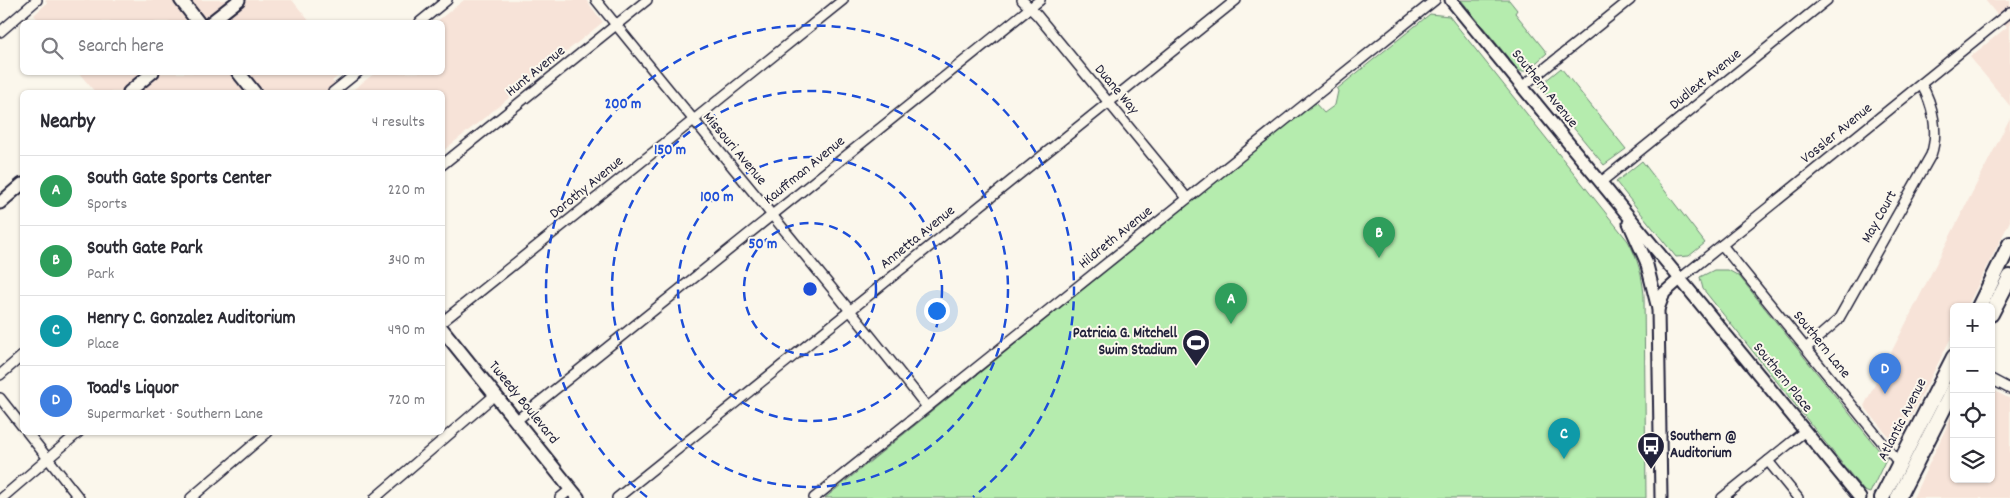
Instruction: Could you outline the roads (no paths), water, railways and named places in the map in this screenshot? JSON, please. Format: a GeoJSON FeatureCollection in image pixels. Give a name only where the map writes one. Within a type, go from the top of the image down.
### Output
{"type":"FeatureCollection","features":[{"type":"Feature","properties":{"kind":"main road"},"geometry":{"type":"LineString","coordinates":[[181,0],[196,20]]}},
{"type":"Feature","properties":{"kind":"main road"},"geometry":{"type":"LineString","coordinates":[[240,75],[252,90]]}},
{"type":"Feature","properties":{"kind":"main road"},"geometry":{"type":"LineString","coordinates":[[1981,303],[2010,244]]}},
{"type":"Feature","properties":{"kind":"main road"},"geometry":{"type":"LineString","coordinates":[[1995,306],[2010,277]]}},
{"type":"Feature","properties":{"kind":"main road","name":"Tweedy Boulevard"},"geometry":{"type":"LineString","coordinates":[[445,333],[575,493]]}},
{"type":"Feature","properties":{"kind":"main road","name":"Atlantic Avenue"},"geometry":{"type":"LineString","coordinates":[[1882,498],[1950,365]]}},
{"type":"Feature","properties":{"kind":"main road","name":"Atlantic Avenue"},"geometry":{"type":"LineString","coordinates":[[1898,498],[1951,393]]}},
{"type":"Feature","properties":{"kind":"street"},"geometry":{"type":"LineString","coordinates":[[0,32],[37,0]]}},
{"type":"Feature","properties":{"kind":"street"},"geometry":{"type":"LineString","coordinates":[[214,20],[239,0]]}},
{"type":"Feature","properties":{"kind":"street"},"geometry":{"type":"LineString","coordinates":[[422,20],[447,0]]}},
{"type":"Feature","properties":{"kind":"street","name":"Missouri Avenue"},"geometry":{"type":"LineString","coordinates":[[596,0],[928,407]]}},
{"type":"Feature","properties":{"kind":"street","name":"Hunt Avenue"},"geometry":{"type":"LineString","coordinates":[[445,163],[647,0]]}},
{"type":"Feature","properties":{"kind":"street","name":"Dorothy Avenue"},"geometry":{"type":"LineString","coordinates":[[445,320],[843,0]]}},
{"type":"Feature","properties":{"kind":"street","name":"Duane Way"},"geometry":{"type":"LineString","coordinates":[[1022,0],[1187,198]]}},
{"type":"Feature","properties":{"kind":"street","name":"Kauffman Avenue"},"geometry":{"type":"LineString","coordinates":[[516,420],[1040,0]]}},
{"type":"Feature","properties":{"kind":"street","name":"Annetta Avenue"},"geometry":{"type":"LineString","coordinates":[[617,498],[1236,0]]}},
{"type":"Feature","properties":{"kind":"street","name":"Hildreth Avenue"},"geometry":{"type":"LineString","coordinates":[[814,498],[1435,0]]}},
{"type":"Feature","properties":{"kind":"street","name":"Southern Avenue"},"geometry":{"type":"LineString","coordinates":[[1451,0],[1681,278]]}},
{"type":"Feature","properties":{"kind":"street"},"geometry":{"type":"LineString","coordinates":[[1523,86],[1630,0]]}},
{"type":"Feature","properties":{"kind":"street","name":"Dudlext Avenue"},"geometry":{"type":"LineString","coordinates":[[1601,182],[1827,0]]}},
{"type":"Feature","properties":{"kind":"street","name":"Vossler Avenue"},"geometry":{"type":"LineString","coordinates":[[1681,278],[2010,12]]}},
{"type":"Feature","properties":{"kind":"street"},"geometry":{"type":"LineString","coordinates":[[131,90],[149,75]]}},
{"type":"Feature","properties":{"kind":"street"},"geometry":{"type":"LineString","coordinates":[[336,90],[354,75]]}},
{"type":"Feature","properties":{"kind":"street","name":"May Court"},"geometry":{"type":"LineString","coordinates":[[1806,348],[1838,320],[1931,154],[1934,122],[1929,97],[1921,84]]}},
{"type":"Feature","properties":{"kind":"street"},"geometry":{"type":"LineString","coordinates":[[0,203],[20,186]]}},
{"type":"Feature","properties":{"kind":"street","name":"Southern Avenue"},"geometry":{"type":"LineString","coordinates":[[1614,197],[1646,261],[1658,309],[1661,498]]}},
{"type":"Feature","properties":{"kind":"street","name":"Southern Lane"},"geometry":{"type":"LineString","coordinates":[[1722,245],[1899,463]]}},
{"type":"Feature","properties":{"kind":"street"},"geometry":{"type":"LineString","coordinates":[[1658,309],[1664,293],[1681,278]]}},
{"type":"Feature","properties":{"kind":"street","name":"Southern Place"},"geometry":{"type":"LineString","coordinates":[[1681,278],[1860,498]]}},
{"type":"Feature","properties":{"kind":"street"},"geometry":{"type":"LineString","coordinates":[[0,376],[20,358]]}},
{"type":"Feature","properties":{"kind":"street"},"geometry":{"type":"LineString","coordinates":[[1995,382],[2010,389]]}},
{"type":"Feature","properties":{"kind":"street"},"geometry":{"type":"LineString","coordinates":[[375,498],[495,395]]}},
{"type":"Feature","properties":{"kind":"street"},"geometry":{"type":"LineString","coordinates":[[0,398],[20,423]]}},
{"type":"Feature","properties":{"kind":"street"},"geometry":{"type":"LineString","coordinates":[[1722,498],[1805,431]]}},
{"type":"Feature","properties":{"kind":"street"},"geometry":{"type":"LineString","coordinates":[[29,435],[79,498]]}},
{"type":"Feature","properties":{"kind":"street"},"geometry":{"type":"LineString","coordinates":[[2,498],[76,435]]}},
{"type":"Feature","properties":{"kind":"street"},"geometry":{"type":"LineString","coordinates":[[191,498],[264,435]]}},
{"type":"Feature","properties":{"kind":"street"},"geometry":{"type":"LineString","coordinates":[[1768,460],[1798,498]]}},
{"type":"Feature","properties":{"kind":"street"},"geometry":{"type":"LineString","coordinates":[[560,498],[575,493]]}},
{"type":"Feature","properties":{"kind":"place","name":"South Gate Park"},"geometry":{"type":"Point","coordinates":[1379,258]}},
{"type":"Feature","properties":{"kind":"place","name":"South Gate Sports Center"},"geometry":{"type":"Point","coordinates":[1231,324]}},
{"type":"Feature","properties":{"kind":"place","name":"Patricia G. Mitchell Swim Stadium"},"geometry":{"type":"Point","coordinates":[1196,367]}},
{"type":"Feature","properties":{"kind":"place","name":"Toad's Liquor"},"geometry":{"type":"Point","coordinates":[1885,394]}},
{"type":"Feature","properties":{"kind":"place","name":"Henry C. Gonzalez Auditorium"},"geometry":{"type":"Point","coordinates":[1564,459]}},
{"type":"Feature","properties":{"kind":"place","name":"Southern @ Auditorium"},"geometry":{"type":"Point","coordinates":[1651,470]}}]}
